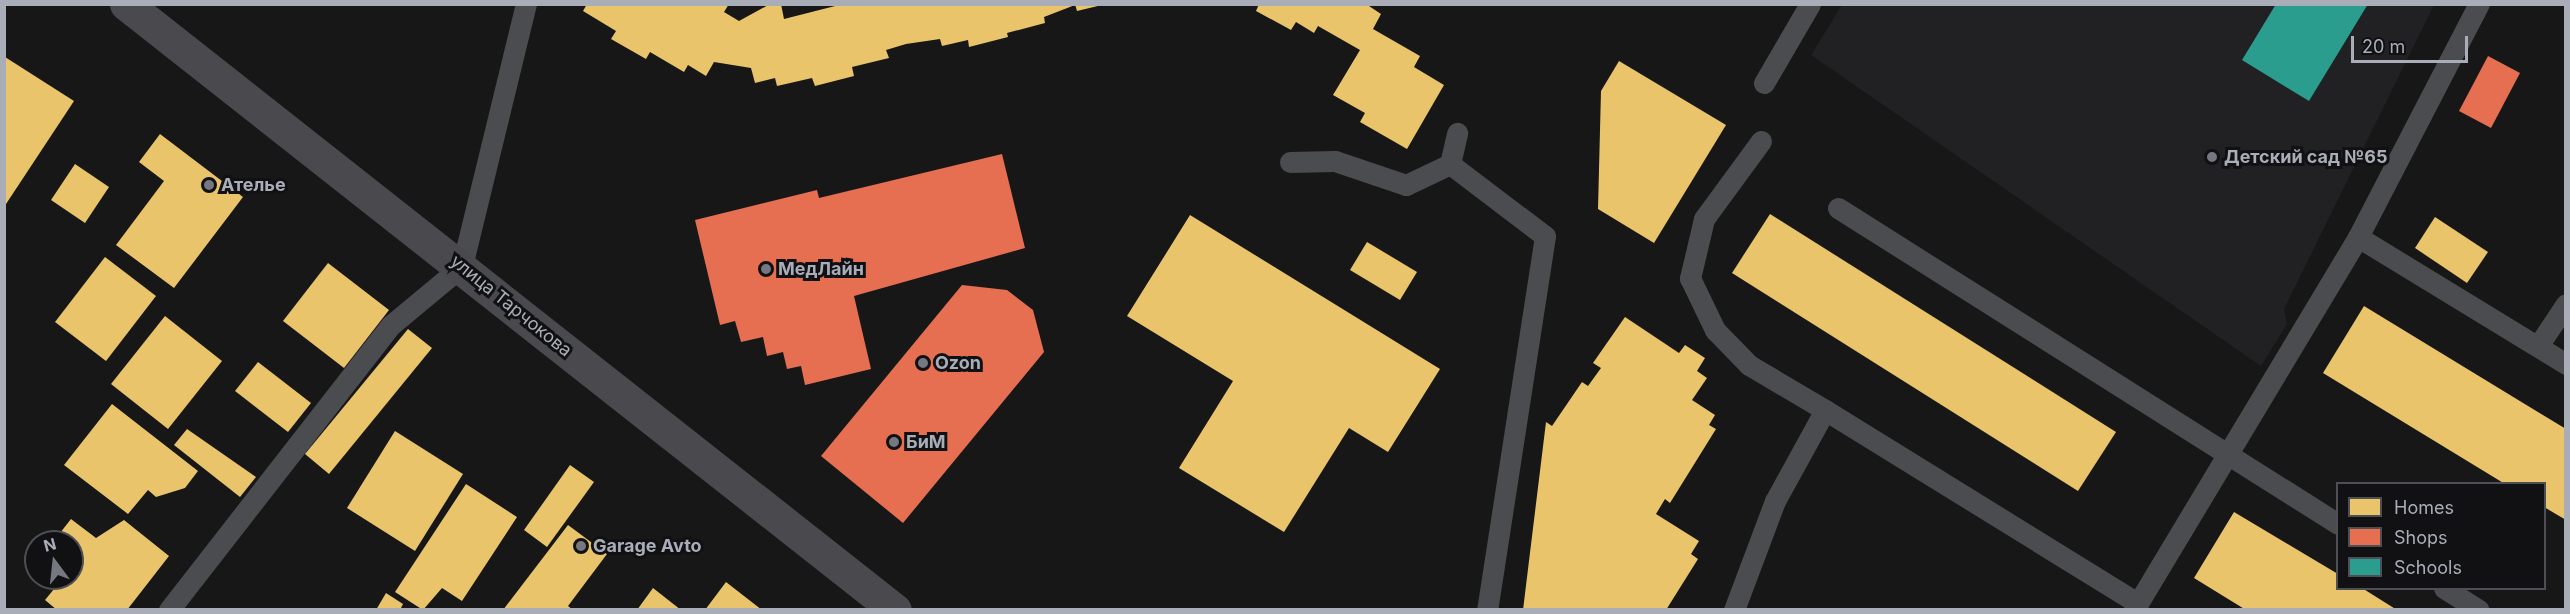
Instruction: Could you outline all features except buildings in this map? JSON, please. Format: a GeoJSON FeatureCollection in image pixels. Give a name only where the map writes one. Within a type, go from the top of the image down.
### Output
{"type":"FeatureCollection","features":[{"type":"Feature","properties":{"kind":"main road","name":"улица Тарчокова"},"geometry":{"type":"LineString","coordinates":[[126,4],[462,266],[895,609]]}},
{"type":"Feature","properties":{"kind":"lane"},"geometry":{"type":"LineString","coordinates":[[1764,83],[1810,4]]}},
{"type":"Feature","properties":{"kind":"lane"},"geometry":{"type":"LineString","coordinates":[[1761,141],[1704,219],[1690,278],[1715,330],[1742,358],[2136,606],[2228,457],[2358,237],[2479,4]]}},
{"type":"Feature","properties":{"kind":"lane"},"geometry":{"type":"LineString","coordinates":[[169,609],[391,325],[462,266],[519,8]]}},
{"type":"Feature","properties":{"kind":"lane"},"geometry":{"type":"LineString","coordinates":[[1450,164],[1457,133]]}},
{"type":"Feature","properties":{"kind":"lane"},"geometry":{"type":"LineString","coordinates":[[1290,162],[1335,161],[1406,184],[1450,164]]}},
{"type":"Feature","properties":{"kind":"lane"},"geometry":{"type":"LineString","coordinates":[[1450,164],[1545,236],[1488,609]]}},
{"type":"Feature","properties":{"kind":"lane"},"geometry":{"type":"LineString","coordinates":[[1838,208],[2336,523]]}},
{"type":"Feature","properties":{"kind":"lane"},"geometry":{"type":"LineString","coordinates":[[2358,237],[2565,364]]}},
{"type":"Feature","properties":{"kind":"lane"},"geometry":{"type":"LineString","coordinates":[[2538,346],[2565,304]]}},
{"type":"Feature","properties":{"kind":"lane"},"geometry":{"type":"LineString","coordinates":[[1734,609],[1775,501],[1825,410]]}},
{"type":"Feature","properties":{"kind":"lane"},"geometry":{"type":"LineString","coordinates":[[2447,590],[2479,609]]}},
{"type":"Feature","properties":{"kind":"shaded area","name":"Детский сад №65"},"geometry":{"type":"Polygon","coordinates":[[[1842,5],[2434,5],[2284,309],[2287,324],[2261,366],[1811,55],[1842,5]]]}},
{"type":"Feature","properties":{"kind":"place","name":"Детский сад №65"},"geometry":{"type":"Point","coordinates":[2212,157]}},
{"type":"Feature","properties":{"kind":"place","name":"Ателье"},"geometry":{"type":"Point","coordinates":[209,185]}},
{"type":"Feature","properties":{"kind":"place","name":"МедЛайн"},"geometry":{"type":"Point","coordinates":[766,269]}},
{"type":"Feature","properties":{"kind":"place","name":"Ozon"},"geometry":{"type":"Point","coordinates":[923,363]}},
{"type":"Feature","properties":{"kind":"place","name":"БиМ"},"geometry":{"type":"Point","coordinates":[894,442]}},
{"type":"Feature","properties":{"kind":"place","name":"Garage Avto"},"geometry":{"type":"Point","coordinates":[581,546]}}]}
